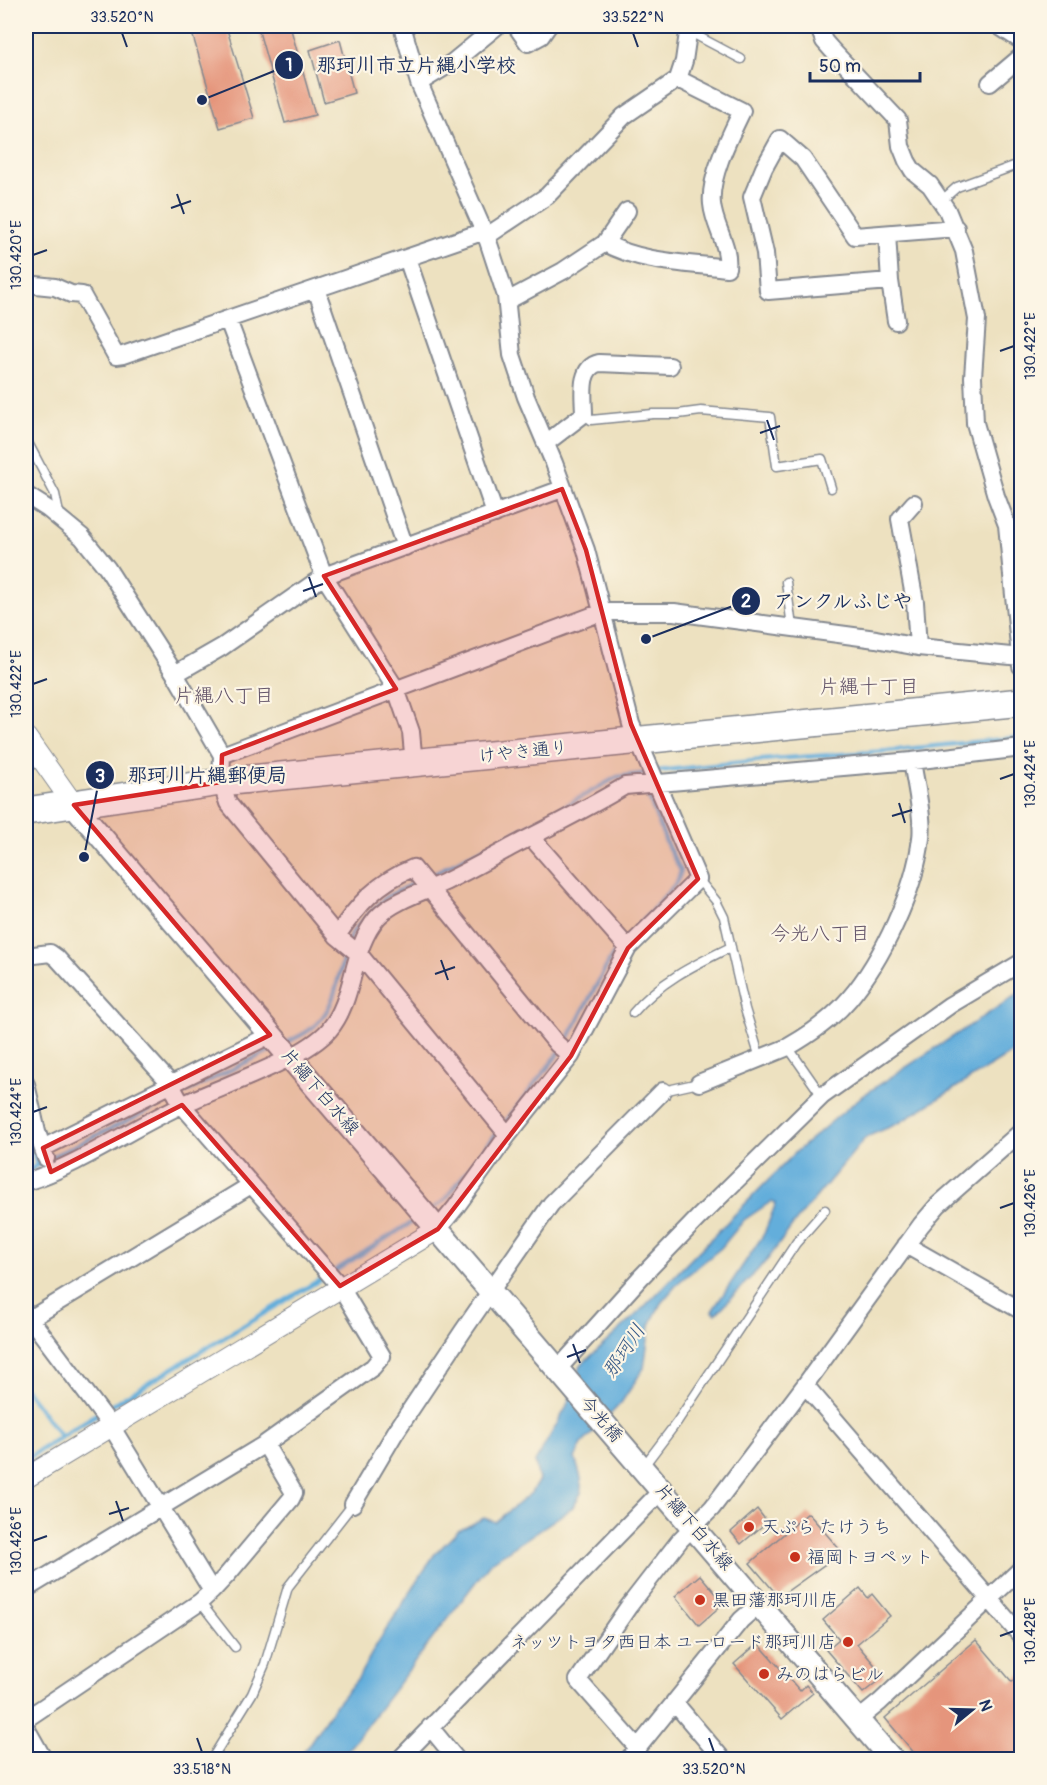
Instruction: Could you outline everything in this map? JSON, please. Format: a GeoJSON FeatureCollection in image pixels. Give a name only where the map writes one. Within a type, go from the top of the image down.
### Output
{"type":"FeatureCollection","features":[{"type":"Feature","properties":{"kind":"highway","name":"けやき通り"},"geometry":{"type":"LineString","coordinates":[[26,811],[221,782],[414,764],[643,753],[1022,702]]}},
{"type":"Feature","properties":{"kind":"main road","name":"片繩下白水線"},"geometry":{"type":"LineString","coordinates":[[74,805],[562,1374]]}},
{"type":"Feature","properties":{"kind":"main road","name":"今光橋"},"geometry":{"type":"LineString","coordinates":[[562,1374],[639,1463]]}},
{"type":"Feature","properties":{"kind":"main road","name":"片繩下白水線"},"geometry":{"type":"LineString","coordinates":[[639,1463],[858,1720],[886,1757]]}},
{"type":"Feature","properties":{"kind":"street"},"geometry":{"type":"LineString","coordinates":[[26,1478],[438,1229],[571,1056],[628,948],[698,879],[631,724],[586,550],[546,443],[526,398],[513,355],[507,301],[486,233],[419,83],[402,26]]}},
{"type":"Feature","properties":{"kind":"street"},"geometry":{"type":"LineString","coordinates":[[419,83],[453,62],[497,26]]}},
{"type":"Feature","properties":{"kind":"street"},"geometry":{"type":"LineString","coordinates":[[516,26],[528,43],[540,36],[549,26]]}},
{"type":"Feature","properties":{"kind":"street"},"geometry":{"type":"LineString","coordinates":[[999,26],[1022,41]]}},
{"type":"Feature","properties":{"kind":"street"},"geometry":{"type":"LineString","coordinates":[[26,284],[54,287],[71,294],[82,295],[116,356],[486,233],[538,204],[624,116],[678,79],[684,61],[689,28]]}},
{"type":"Feature","properties":{"kind":"street"},"geometry":{"type":"LineString","coordinates":[[222,755],[602,612],[674,612],[876,639],[1021,662],[1007,525],[996,496],[975,423],[973,377],[977,319],[964,251],[956,228],[941,201],[930,185],[913,171],[907,161],[900,139],[898,120],[824,41],[822,29]]}},
{"type":"Feature","properties":{"kind":"street"},"geometry":{"type":"LineString","coordinates":[[990,82],[1022,56]]}},
{"type":"Feature","properties":{"kind":"street"},"geometry":{"type":"LineString","coordinates":[[604,243],[641,257],[727,268],[727,252],[712,205],[712,193],[718,168],[742,111],[678,79]]}},
{"type":"Feature","properties":{"kind":"street"},"geometry":{"type":"LineString","coordinates":[[890,281],[768,291],[765,253],[752,197],[764,168],[780,139],[803,159],[855,236],[956,228]]}},
{"type":"Feature","properties":{"kind":"street"},"geometry":{"type":"LineString","coordinates":[[507,301],[563,271],[604,243],[627,211]]}},
{"type":"Feature","properties":{"kind":"street"},"geometry":{"type":"LineString","coordinates":[[887,234],[890,281],[896,321]]}},
{"type":"Feature","properties":{"kind":"street"},"geometry":{"type":"LineString","coordinates":[[407,258],[495,514]]}},
{"type":"Feature","properties":{"kind":"street"},"geometry":{"type":"LineString","coordinates":[[316,289],[405,547]]}},
{"type":"Feature","properties":{"kind":"street"},"geometry":{"type":"LineString","coordinates":[[228,320],[324,576],[396,690],[411,732],[414,764]]}},
{"type":"Feature","properties":{"kind":"street"},"geometry":{"type":"LineString","coordinates":[[546,443],[584,414],[584,378],[586,371],[593,364],[670,366]]}},
{"type":"Feature","properties":{"kind":"street"},"geometry":{"type":"LineString","coordinates":[[175,674],[222,647],[324,576],[562,489]]}},
{"type":"Feature","properties":{"kind":"street"},"geometry":{"type":"LineString","coordinates":[[26,495],[82,537],[102,561],[175,674],[222,755],[221,782],[228,803],[337,936],[359,954],[508,1135]]}},
{"type":"Feature","properties":{"kind":"street"},"geometry":{"type":"LineString","coordinates":[[914,503],[900,519],[915,602],[918,647]]}},
{"type":"Feature","properties":{"kind":"street"},"geometry":{"type":"LineString","coordinates":[[1007,525],[1022,533]]}},
{"type":"Feature","properties":{"kind":"street"},"geometry":{"type":"LineString","coordinates":[[26,737],[74,805]]}},
{"type":"Feature","properties":{"kind":"street"},"geometry":{"type":"LineString","coordinates":[[26,1182],[113,1142],[182,1104],[291,1056],[313,1043],[328,1031],[338,1017],[363,941],[378,918],[391,908],[586,809],[625,786],[912,761],[1022,748]]}},
{"type":"Feature","properties":{"kind":"street"},"geometry":{"type":"LineString","coordinates":[[699,1083],[788,1047],[817,1027],[848,1000],[865,977],[894,926],[907,894],[922,836],[912,761]]}},
{"type":"Feature","properties":{"kind":"street"},"geometry":{"type":"LineString","coordinates":[[531,837],[628,948]]}},
{"type":"Feature","properties":{"kind":"street"},"geometry":{"type":"LineString","coordinates":[[337,936],[364,899],[399,874],[413,868],[557,1044],[571,1056]]}},
{"type":"Feature","properties":{"kind":"street"},"geometry":{"type":"LineString","coordinates":[[26,956],[50,953],[57,958],[170,1083],[182,1104],[340,1287],[382,1356],[380,1360],[265,1444],[26,1589]]}},
{"type":"Feature","properties":{"kind":"street"},"geometry":{"type":"LineString","coordinates":[[562,1374],[641,1277],[822,1096],[950,1005],[1022,962]]}},
{"type":"Feature","properties":{"kind":"street"},"geometry":{"type":"LineString","coordinates":[[43,1148],[270,1035]]}},
{"type":"Feature","properties":{"kind":"street"},"geometry":{"type":"LineString","coordinates":[[26,1084],[51,1172]]}},
{"type":"Feature","properties":{"kind":"street"},"geometry":{"type":"LineString","coordinates":[[353,1504],[395,1433],[551,1204],[663,1091]]}},
{"type":"Feature","properties":{"kind":"street"},"geometry":{"type":"LineString","coordinates":[[759,1604],[741,1620],[633,1753],[578,1680],[629,1606],[680,1540],[712,1508],[938,1205],[1022,1131]]}},
{"type":"Feature","properties":{"kind":"street"},"geometry":{"type":"LineString","coordinates":[[206,1596],[161,1506],[111,1426],[28,1316],[251,1185]]}},
{"type":"Feature","properties":{"kind":"street"},"geometry":{"type":"LineString","coordinates":[[906,1245],[1022,1311]]}},
{"type":"Feature","properties":{"kind":"street"},"geometry":{"type":"LineString","coordinates":[[805,1385],[1022,1637]]}},
{"type":"Feature","properties":{"kind":"street"},"geometry":{"type":"LineString","coordinates":[[26,1719],[206,1596],[256,1541],[294,1493],[265,1444]]}},
{"type":"Feature","properties":{"kind":"street"},"geometry":{"type":"LineString","coordinates":[[399,1760],[662,1490]]}},
{"type":"Feature","properties":{"kind":"street"},"geometry":{"type":"LineString","coordinates":[[858,1720],[1022,1568]]}},
{"type":"Feature","properties":{"kind":"street"},"geometry":{"type":"LineString","coordinates":[[674,1702],[723,1760]]}},
{"type":"Feature","properties":{"kind":"street"},"geometry":{"type":"LineString","coordinates":[[430,1727],[458,1760]]}},
{"type":"Feature","properties":{"kind":"street"},"geometry":{"type":"LineString","coordinates":[[26,1728],[44,1760]]}},
{"type":"Feature","properties":{"kind":"lane"},"geometry":{"type":"LineString","coordinates":[[689,28],[741,59]]}},
{"type":"Feature","properties":{"kind":"lane"},"geometry":{"type":"LineString","coordinates":[[941,201],[957,187],[1022,163]]}},
{"type":"Feature","properties":{"kind":"lane"},"geometry":{"type":"LineString","coordinates":[[584,414],[591,420],[701,411],[770,417],[777,466],[822,459],[831,488]]}},
{"type":"Feature","properties":{"kind":"lane"},"geometry":{"type":"LineString","coordinates":[[26,439],[56,494],[60,519]]}},
{"type":"Feature","properties":{"kind":"lane"},"geometry":{"type":"LineString","coordinates":[[786,582],[792,627]]}},
{"type":"Feature","properties":{"kind":"lane"},"geometry":{"type":"LineString","coordinates":[[698,879],[716,901],[724,917],[745,1009],[760,1058]]}},
{"type":"Feature","properties":{"kind":"lane"},"geometry":{"type":"LineString","coordinates":[[633,1013],[668,980],[731,947]]}},
{"type":"Feature","properties":{"kind":"lane"},"geometry":{"type":"LineString","coordinates":[[788,1047],[822,1096]]}},
{"type":"Feature","properties":{"kind":"lane"},"geometry":{"type":"LineString","coordinates":[[663,1091],[699,1083]]}},
{"type":"Feature","properties":{"kind":"lane"},"geometry":{"type":"LineString","coordinates":[[639,1463],[677,1422],[796,1243],[825,1210]]}},
{"type":"Feature","properties":{"kind":"lane"},"geometry":{"type":"LineString","coordinates":[[211,1760],[252,1694],[267,1656],[288,1587],[353,1504]]}},
{"type":"Feature","properties":{"kind":"lane"},"geometry":{"type":"LineString","coordinates":[[206,1596],[235,1647]]}},
{"type":"Feature","properties":{"kind":"highlighted area"},"geometry":{"type":"Polygon","coordinates":[[[562,489],[586,550],[631,724],[698,879],[628,948],[571,1056],[438,1229],[340,1286],[182,1105],[51,1172],[43,1148],[270,1035],[74,805],[221,782],[222,755],[396,689],[324,576],[562,489]]]}},
{"type":"Feature","properties":{"kind":"water","name":"那珂川"},"geometry":{"type":"Polygon","coordinates":[[[1021,992],[1021,1047],[899,1123],[866,1137],[792,1226],[768,1259],[716,1314],[712,1311],[764,1234],[776,1203],[772,1201],[744,1220],[721,1248],[679,1282],[661,1303],[650,1325],[644,1368],[621,1403],[582,1444],[575,1458],[581,1478],[581,1493],[572,1508],[490,1563],[341,1759],[295,1760],[358,1678],[434,1555],[458,1531],[484,1518],[495,1522],[531,1493],[539,1480],[535,1462],[566,1408],[581,1365],[637,1314],[798,1150],[862,1096],[1021,992]]]}},
{"type":"Feature","properties":{"kind":"building"},"geometry":{"type":"Polygon","coordinates":[[[190,26],[226,26],[254,118],[220,128],[190,26]]]}},
{"type":"Feature","properties":{"kind":"building"},"geometry":{"type":"Polygon","coordinates":[[[290,26],[315,115],[285,123],[258,28],[290,26]]]}},
{"type":"Feature","properties":{"kind":"building"},"geometry":{"type":"Polygon","coordinates":[[[340,40],[354,93],[324,102],[310,50],[340,40]]]}},
{"type":"Feature","properties":{"kind":"building","name":"天ぷら たけうち"},"geometry":{"type":"Polygon","coordinates":[[[757,1509],[767,1522],[741,1544],[731,1532],[757,1509]]]}},
{"type":"Feature","properties":{"kind":"building","name":"福岡トヨペット"},"geometry":{"type":"Polygon","coordinates":[[[808,1513],[842,1552],[779,1597],[750,1563],[808,1513]]]}},
{"type":"Feature","properties":{"kind":"building","name":"黒田藩那珂川店"},"geometry":{"type":"Polygon","coordinates":[[[700,1575],[724,1603],[699,1625],[675,1596],[700,1575]]]}},
{"type":"Feature","properties":{"kind":"building","name":"ネッツトヨタ西日本 ユーロード那珂川店"},"geometry":{"type":"Polygon","coordinates":[[[860,1588],[868,1598],[872,1594],[890,1616],[857,1644],[884,1676],[863,1693],[826,1650],[839,1639],[823,1620],[860,1588]]]}},
{"type":"Feature","properties":{"kind":"building"},"geometry":{"type":"Polygon","coordinates":[[[976,1640],[1012,1682],[1022,1674],[1022,1760],[920,1760],[885,1718],[976,1640]]]}},
{"type":"Feature","properties":{"kind":"building","name":"みのはらビル"},"geometry":{"type":"Polygon","coordinates":[[[758,1643],[800,1691],[806,1685],[813,1693],[782,1719],[734,1664],[758,1643]]]}},
{"type":"Feature","properties":{"kind":"waterway"},"geometry":{"type":"LineString","coordinates":[[657,771],[1022,737]]}},
{"type":"Feature","properties":{"kind":"waterway"},"geometry":{"type":"LineString","coordinates":[[349,942],[351,934],[386,897],[531,825],[617,777],[648,773]]}},
{"type":"Feature","properties":{"kind":"waterway"},"geometry":{"type":"LineString","coordinates":[[429,1211],[444,1201],[555,1058],[568,1039],[612,956],[677,882],[681,871],[668,847],[645,788]]}},
{"type":"Feature","properties":{"kind":"waterway"},"geometry":{"type":"LineString","coordinates":[[285,1043],[308,1031],[325,1013],[330,1005],[346,950]]}},
{"type":"Feature","properties":{"kind":"waterway"},"geometry":{"type":"LineString","coordinates":[[180,1095],[275,1048]]}},
{"type":"Feature","properties":{"kind":"waterway"},"geometry":{"type":"LineString","coordinates":[[51,1157],[173,1099]]}},
{"type":"Feature","properties":{"kind":"waterway"},"geometry":{"type":"LineString","coordinates":[[29,1133],[37,1166]]}},
{"type":"Feature","properties":{"kind":"waterway"},"geometry":{"type":"LineString","coordinates":[[26,1172],[44,1161]]}},
{"type":"Feature","properties":{"kind":"waterway"},"geometry":{"type":"LineString","coordinates":[[333,1272],[420,1217]]}},
{"type":"Feature","properties":{"kind":"waterway"},"geometry":{"type":"LineString","coordinates":[[104,1410],[326,1276]]}},
{"type":"Feature","properties":{"kind":"waterway"},"geometry":{"type":"LineString","coordinates":[[26,1390],[61,1437]]}},
{"type":"Feature","properties":{"kind":"waterway"},"geometry":{"type":"LineString","coordinates":[[26,1459],[97,1414]]}},
{"type":"Feature","properties":{"kind":"place","name":"那珂川市立片縄小学校"},"geometry":{"type":"Point","coordinates":[202,100]}},
{"type":"Feature","properties":{"kind":"place","name":"アンクルふじや"},"geometry":{"type":"Point","coordinates":[646,639]}},
{"type":"Feature","properties":{"kind":"place","name":"那珂川片縄郵便局"},"geometry":{"type":"Point","coordinates":[84,857]}},
{"type":"Feature","properties":{"kind":"place","name":"天ぷら たけうち"},"geometry":{"type":"Point","coordinates":[749,1527]}},
{"type":"Feature","properties":{"kind":"place","name":"福岡トヨペット"},"geometry":{"type":"Point","coordinates":[795,1557]}},
{"type":"Feature","properties":{"kind":"place","name":"黒田藩那珂川店"},"geometry":{"type":"Point","coordinates":[700,1600]}},
{"type":"Feature","properties":{"kind":"place","name":"ネッツトヨタ西日本 ユーロード那珂川店"},"geometry":{"type":"Point","coordinates":[848,1642]}},
{"type":"Feature","properties":{"kind":"place","name":"みのはらビル"},"geometry":{"type":"Point","coordinates":[764,1674]}},
{"type":"Feature","properties":{"kind":"district","name":"片縄十丁目"},"geometry":{"type":"Point","coordinates":[869,686]}},
{"type":"Feature","properties":{"kind":"district","name":"片縄八丁目"},"geometry":{"type":"Point","coordinates":[224,695]}},
{"type":"Feature","properties":{"kind":"district","name":"今光八丁目"},"geometry":{"type":"Point","coordinates":[820,933]}}]}
